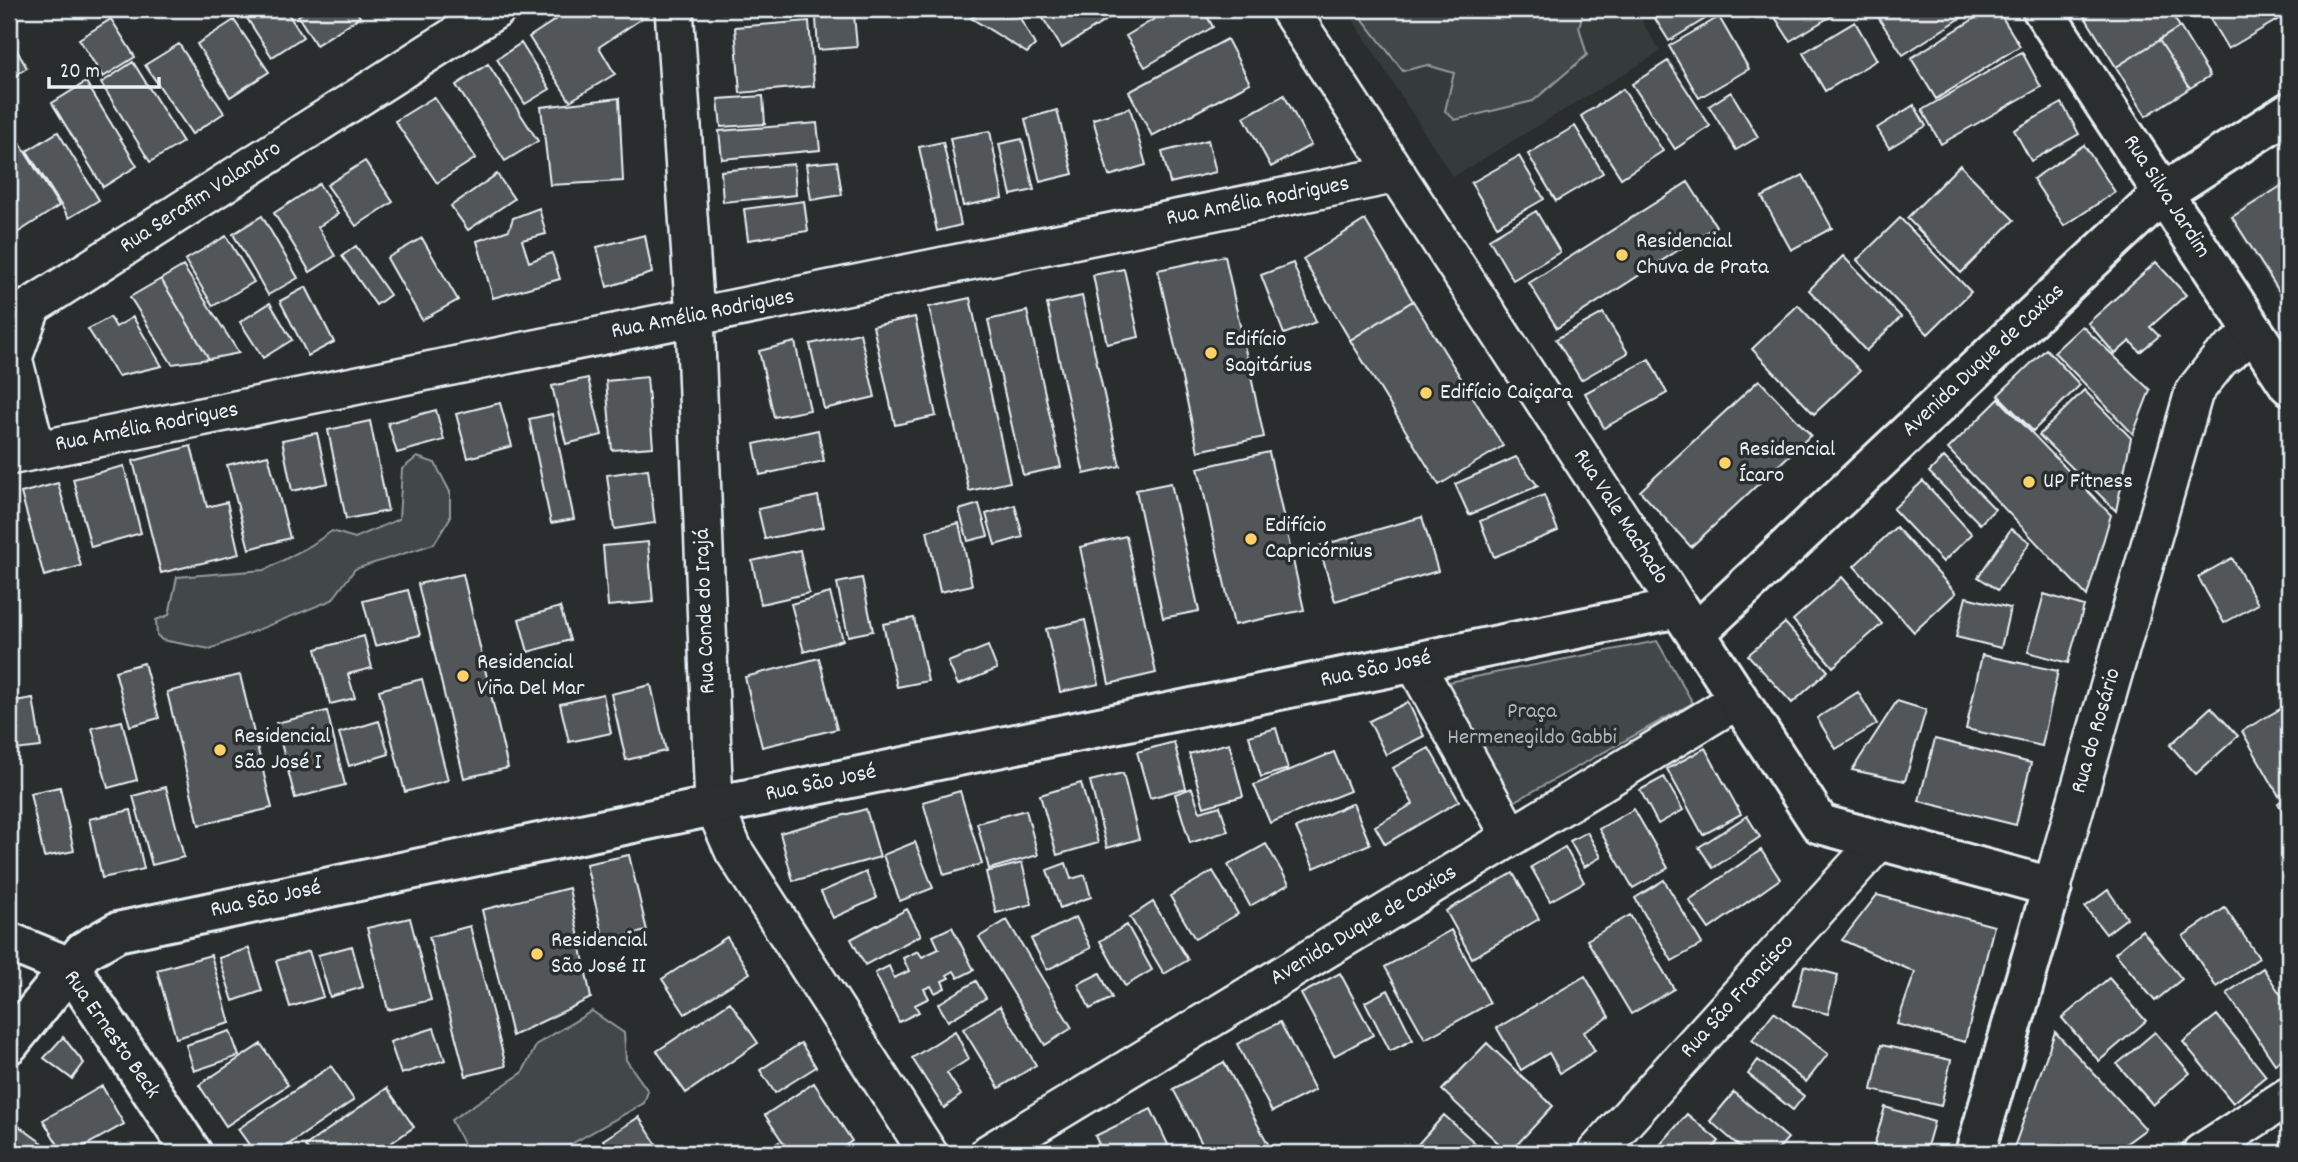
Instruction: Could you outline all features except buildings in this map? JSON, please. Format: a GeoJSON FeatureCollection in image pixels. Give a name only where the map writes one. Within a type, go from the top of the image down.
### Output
{"type":"FeatureCollection","features":[{"type":"Feature","properties":{"kind":"street","name":"Rua Serafim Valandro"},"geometry":{"type":"LineString","coordinates":[[22,453],[13,358],[33,306],[497,9]]}},
{"type":"Feature","properties":{"kind":"street","name":"Rua Conde do Irajá"},"geometry":{"type":"LineString","coordinates":[[674,9],[695,317],[714,806],[734,851],[928,1153]]}},
{"type":"Feature","properties":{"kind":"street","name":"Rua Vale Machado"},"geometry":{"type":"LineString","coordinates":[[1289,9],[1820,824],[2052,887]]}},
{"type":"Feature","properties":{"kind":"street","name":"Rua Silva Jardim"},"geometry":{"type":"LineString","coordinates":[[2042,9],[2289,385]]}},
{"type":"Feature","properties":{"kind":"street","name":"Avenida Duque de Caxias"},"geometry":{"type":"LineString","coordinates":[[1688,620],[2163,193],[2289,112]]}},
{"type":"Feature","properties":{"kind":"street","name":"Rua Amélia Rodrigues"},"geometry":{"type":"LineString","coordinates":[[22,453],[1397,174]]}},
{"type":"Feature","properties":{"kind":"street","name":"Rua do Rosário"},"geometry":{"type":"LineString","coordinates":[[1975,1153],[2194,392],[2220,359],[2255,332]]}},
{"type":"Feature","properties":{"kind":"street","name":"Rua São José"},"geometry":{"type":"LineString","coordinates":[[9,1044],[84,951],[117,932],[1414,662],[1688,620]]}},
{"type":"Feature","properties":{"kind":"street"},"geometry":{"type":"LineString","coordinates":[[1414,662],[1511,837]]}},
{"type":"Feature","properties":{"kind":"street","name":"Avenida Duque de Caxias"},"geometry":{"type":"LineString","coordinates":[[989,1153],[1739,699]]}},
{"type":"Feature","properties":{"kind":"street","name":"Rua São Francisco"},"geometry":{"type":"LineString","coordinates":[[1596,1153],[1880,840]]}},
{"type":"Feature","properties":{"kind":"street","name":"Rua Ernesto Beck"},"geometry":{"type":"LineString","coordinates":[[9,942],[70,967],[192,1153]]}},
{"type":"Feature","properties":{"kind":"street"},"geometry":{"type":"LineString","coordinates":[[2201,1153],[2289,1096]]}},
{"type":"Feature","properties":{"kind":"shaded area"},"geometry":{"type":"Polygon","coordinates":[[[1346,9],[1635,9],[1660,52],[1453,177],[1346,9]]]}},
{"type":"Feature","properties":{"kind":"shaded area"},"geometry":{"type":"Polygon","coordinates":[[[2289,175],[2289,313],[2228,216],[2289,175]]]}},
{"type":"Feature","properties":{"kind":"green space"},"geometry":{"type":"Polygon","coordinates":[[[1355,9],[1584,9],[1579,27],[1587,55],[1533,101],[1455,120],[1445,111],[1454,73],[1427,65],[1403,71],[1355,9]]]}},
{"type":"Feature","properties":{"kind":"green space"},"geometry":{"type":"Polygon","coordinates":[[[417,457],[435,463],[450,492],[450,518],[434,544],[355,569],[332,600],[210,649],[162,640],[157,635],[156,620],[169,615],[177,577],[265,570],[332,531],[355,538],[399,519],[402,469],[417,457]]]}},
{"type":"Feature","properties":{"kind":"green space","name":"Praça Hermenegildo Gabbi"},"geometry":{"type":"Polygon","coordinates":[[[1657,641],[1693,703],[1510,804],[1439,684],[1657,641]]]}},
{"type":"Feature","properties":{"kind":"green space"},"geometry":{"type":"Polygon","coordinates":[[[592,1011],[624,1033],[626,1060],[648,1091],[644,1103],[566,1147],[571,1153],[468,1153],[451,1120],[522,1073],[537,1044],[592,1011]]]}},
{"type":"Feature","properties":{"kind":"place","name":"Residencial Chuva de Prata"},"geometry":{"type":"Point","coordinates":[1622,255]}},
{"type":"Feature","properties":{"kind":"place","name":"Edifício Sagitárius"},"geometry":{"type":"Point","coordinates":[1211,353]}},
{"type":"Feature","properties":{"kind":"place","name":"Edifício Caiçara"},"geometry":{"type":"Point","coordinates":[1426,393]}},
{"type":"Feature","properties":{"kind":"place","name":"Residencial Ícaro"},"geometry":{"type":"Point","coordinates":[1725,463]}},
{"type":"Feature","properties":{"kind":"place","name":"UP Fitness"},"geometry":{"type":"Point","coordinates":[2029,482]}},
{"type":"Feature","properties":{"kind":"place","name":"Edifício Capricórnius"},"geometry":{"type":"Point","coordinates":[1251,539]}},
{"type":"Feature","properties":{"kind":"place","name":"Residencial Viña Del Mar"},"geometry":{"type":"Point","coordinates":[463,676]}},
{"type":"Feature","properties":{"kind":"place","name":"Residencial São José I"},"geometry":{"type":"Point","coordinates":[220,750]}},
{"type":"Feature","properties":{"kind":"place","name":"Residencial São José II"},"geometry":{"type":"Point","coordinates":[537,954]}}]}
